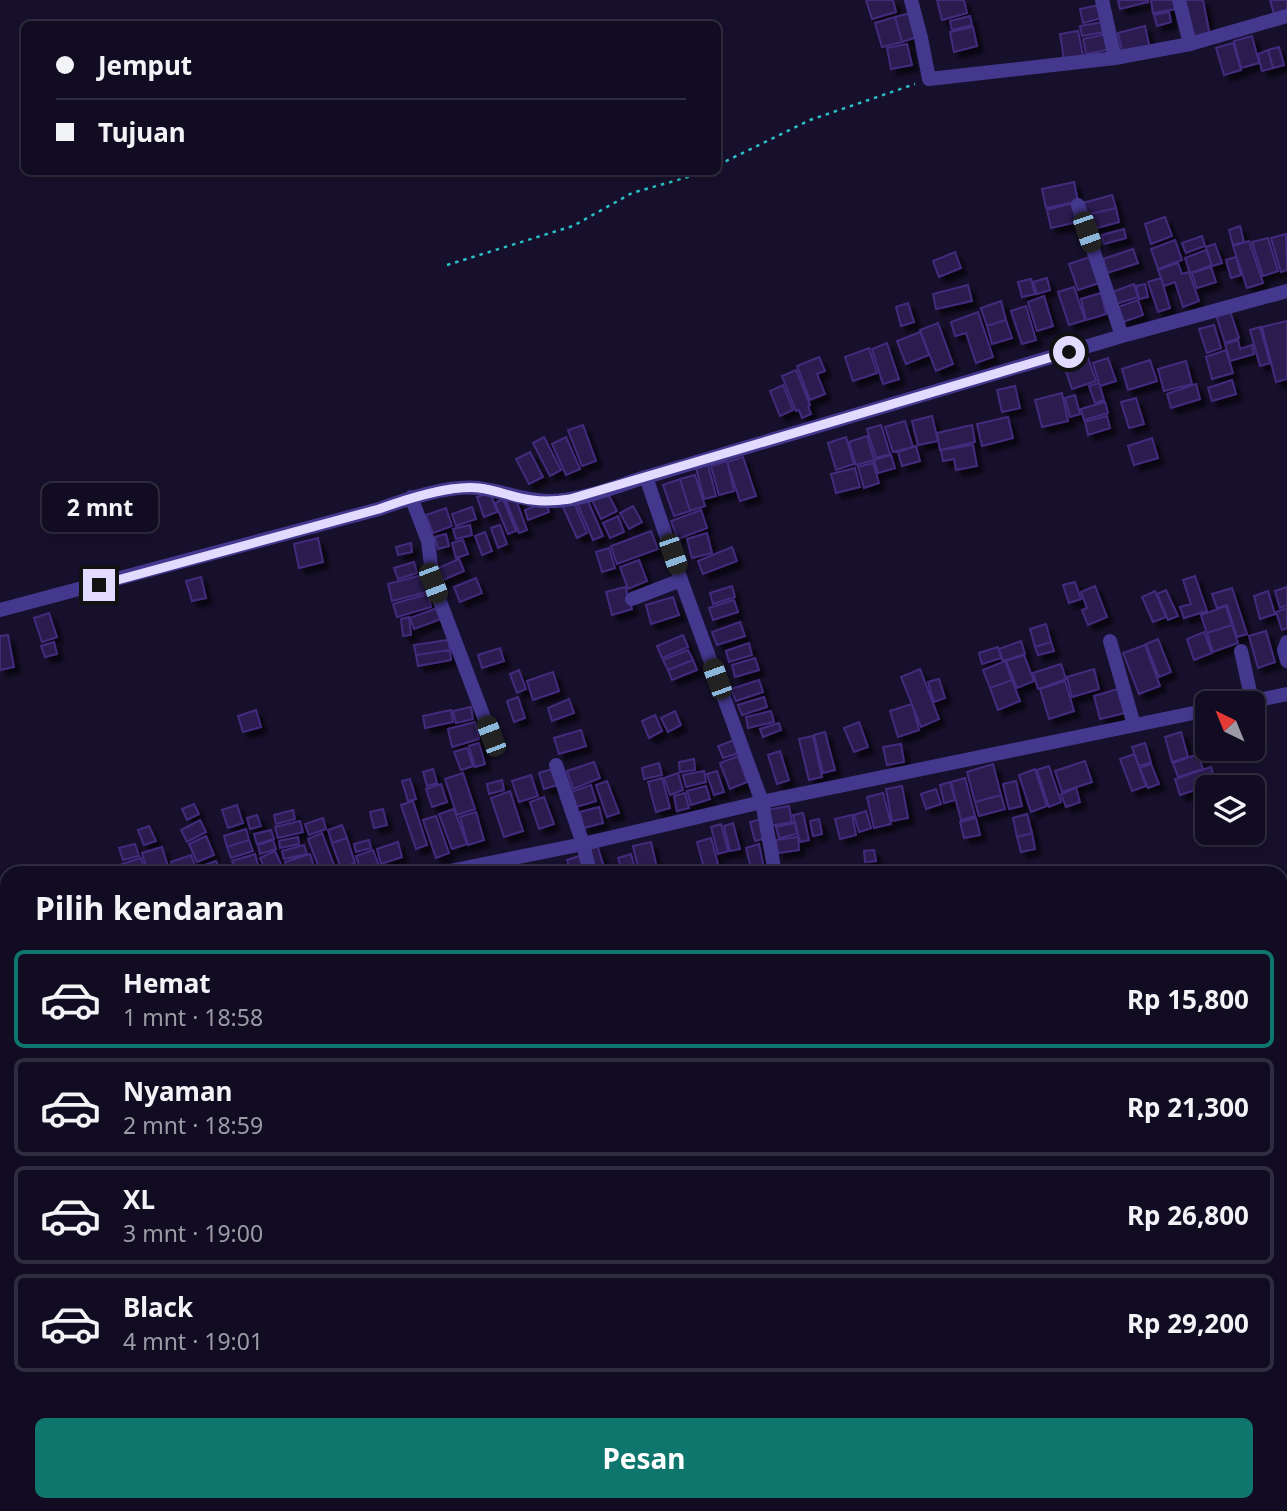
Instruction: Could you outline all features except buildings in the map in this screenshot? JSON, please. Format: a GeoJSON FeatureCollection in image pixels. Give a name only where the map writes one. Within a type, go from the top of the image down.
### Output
{"type":"FeatureCollection","features":[{"type":"Feature","properties":{"kind":"street"},"geometry":{"type":"LineString","coordinates":[[911,0],[929,79],[1115,58],[1190,44],[1287,16]]}},
{"type":"Feature","properties":{"kind":"street"},"geometry":{"type":"LineString","coordinates":[[1102,0],[1115,58]]}},
{"type":"Feature","properties":{"kind":"street"},"geometry":{"type":"LineString","coordinates":[[1179,0],[1190,44]]}},
{"type":"Feature","properties":{"kind":"street"},"geometry":{"type":"LineString","coordinates":[[1078,205],[1122,336]]}},
{"type":"Feature","properties":{"kind":"street"},"geometry":{"type":"LineString","coordinates":[[0,610],[365,513],[411,497],[478,488],[532,500],[570,499],[1122,336],[1287,291]]}},
{"type":"Feature","properties":{"kind":"street"},"geometry":{"type":"LineString","coordinates":[[646,477],[762,802],[774,866]]}},
{"type":"Feature","properties":{"kind":"street"},"geometry":{"type":"LineString","coordinates":[[411,497],[428,541],[433,583],[491,736]]}},
{"type":"Feature","properties":{"kind":"street"},"geometry":{"type":"LineString","coordinates":[[632,598],[681,580]]}},
{"type":"Feature","properties":{"kind":"street"},"geometry":{"type":"LineString","coordinates":[[1110,641],[1134,725]]}},
{"type":"Feature","properties":{"kind":"street"},"geometry":{"type":"LineString","coordinates":[[1287,642],[1284,650],[1287,661]]}},
{"type":"Feature","properties":{"kind":"street"},"geometry":{"type":"LineString","coordinates":[[1241,650],[1245,691]]}},
{"type":"Feature","properties":{"kind":"street"},"geometry":{"type":"LineString","coordinates":[[1265,698],[1287,694]]}},
{"type":"Feature","properties":{"kind":"street"},"geometry":{"type":"LineString","coordinates":[[475,866],[762,802],[1195,713]]}},
{"type":"Feature","properties":{"kind":"street"},"geometry":{"type":"LineString","coordinates":[[556,765],[588,866]]}},
{"type":"Feature","properties":{"kind":"path"},"geometry":{"type":"LineString","coordinates":[[721,164],[810,120],[929,79]]}},
{"type":"Feature","properties":{"kind":"path"},"geometry":{"type":"LineString","coordinates":[[447,265],[573,226],[632,193],[695,175]]}},
{"type":"Feature","properties":{"kind":"route"},"geometry":{"type":"LineString","coordinates":[[99,585],[379,509],[411,497],[478,488],[532,500],[570,499],[1069,352]]}}]}
